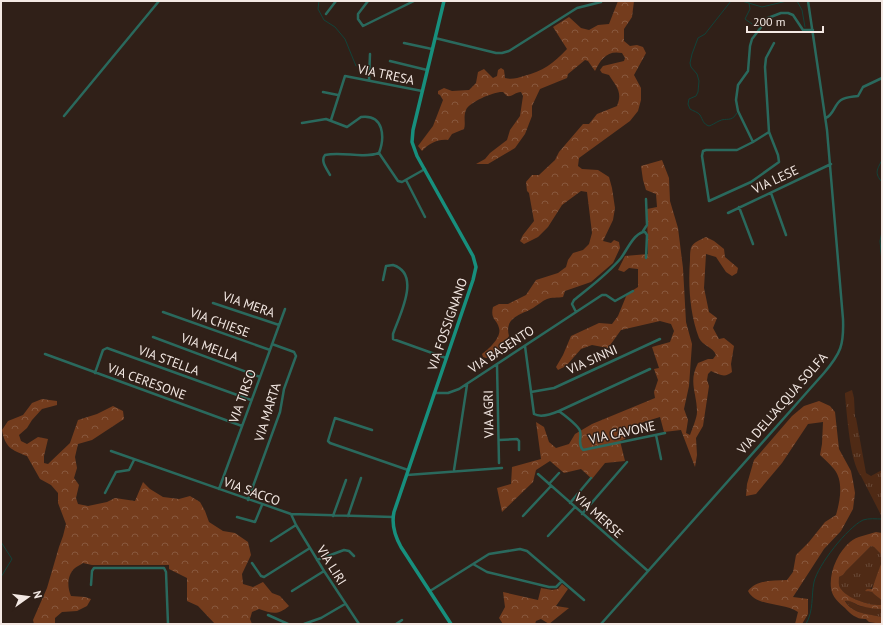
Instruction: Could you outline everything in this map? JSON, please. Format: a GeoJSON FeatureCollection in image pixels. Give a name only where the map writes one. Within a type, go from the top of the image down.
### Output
{"type":"FeatureCollection","features":[{"type":"Feature","properties":{"kind":"street"},"geometry":{"type":"LineString","coordinates":[[64,116],[159,1]]}},
{"type":"Feature","properties":{"kind":"street"},"geometry":{"type":"LineString","coordinates":[[326,14],[336,1]]}},
{"type":"Feature","properties":{"kind":"street"},"geometry":{"type":"LineString","coordinates":[[368,1],[358,14],[358,19],[363,26],[414,1]]}},
{"type":"Feature","properties":{"kind":"street","name":"VIA FOSSIGNANO"},"geometry":{"type":"LineString","coordinates":[[444,1],[412,139],[416,152],[473,256],[476,266],[473,280],[406,475],[393,517],[393,528],[397,539],[452,624]]}},
{"type":"Feature","properties":{"kind":"street","name":"VIA DELL'ACQUA SOLFA"},"geometry":{"type":"LineString","coordinates":[[601,624],[827,369],[840,351],[843,336],[843,322],[831,164],[826,118],[808,1]]}},
{"type":"Feature","properties":{"kind":"street"},"geometry":{"type":"LineString","coordinates":[[435,38],[496,53],[502,53],[509,51],[577,8],[601,2]]}},
{"type":"Feature","properties":{"kind":"street"},"geometry":{"type":"LineString","coordinates":[[753,142],[738,110],[736,100],[738,85],[747,74],[752,38],[768,18],[775,14],[784,12],[794,16],[803,30],[813,30]]}},
{"type":"Feature","properties":{"kind":"street"},"geometry":{"type":"LineString","coordinates":[[404,43],[432,49]]}},
{"type":"Feature","properties":{"kind":"street"},"geometry":{"type":"LineString","coordinates":[[769,132],[738,150],[703,151],[702,156],[709,201],[751,182],[778,164],[779,157],[769,132],[765,63],[774,43]]}},
{"type":"Feature","properties":{"kind":"street"},"geometry":{"type":"LineString","coordinates":[[369,80],[370,54]]}},
{"type":"Feature","properties":{"kind":"street"},"geometry":{"type":"LineString","coordinates":[[390,61],[427,70]]}},
{"type":"Feature","properties":{"kind":"street","name":"VIA TRESA"},"geometry":{"type":"LineString","coordinates":[[331,120],[345,76],[422,91]]}},
{"type":"Feature","properties":{"kind":"street"},"geometry":{"type":"LineString","coordinates":[[826,118],[831,115],[841,100],[858,96],[863,87],[882,78]]}},
{"type":"Feature","properties":{"kind":"street"},"geometry":{"type":"LineString","coordinates":[[324,92],[338,95]]}},
{"type":"Feature","properties":{"kind":"street"},"geometry":{"type":"LineString","coordinates":[[302,123],[331,120],[347,127],[361,117],[367,117],[374,120],[381,127],[382,146],[379,153],[370,156],[346,153],[325,155],[323,161],[330,175]]}},
{"type":"Feature","properties":{"kind":"street"},"geometry":{"type":"LineString","coordinates":[[379,153],[398,181],[401,182],[406,180],[425,169]]}},
{"type":"Feature","properties":{"kind":"street","name":"VIA LESE"},"geometry":{"type":"LineString","coordinates":[[728,213],[831,164]]}},
{"type":"Feature","properties":{"kind":"street"},"geometry":{"type":"LineString","coordinates":[[406,180],[425,217]]}},
{"type":"Feature","properties":{"kind":"street"},"geometry":{"type":"LineString","coordinates":[[770,192],[786,235]]}},
{"type":"Feature","properties":{"kind":"street"},"geometry":{"type":"LineString","coordinates":[[576,312],[572,305],[574,300],[612,268],[622,257],[635,237],[643,232],[647,225],[646,199]]}},
{"type":"Feature","properties":{"kind":"street"},"geometry":{"type":"LineString","coordinates":[[739,207],[753,244]]}},
{"type":"Feature","properties":{"kind":"street"},"geometry":{"type":"LineString","coordinates":[[643,232],[646,234],[646,258]]}},
{"type":"Feature","properties":{"kind":"street"},"geometry":{"type":"LineString","coordinates":[[383,280],[386,266],[390,264],[401,269],[408,282],[408,292],[393,334],[393,339],[446,358]]}},
{"type":"Feature","properties":{"kind":"street","name":"VIA BASENTO"},"geometry":{"type":"LineString","coordinates":[[434,393],[452,392],[467,384],[603,295],[615,301],[633,291]]}},
{"type":"Feature","properties":{"kind":"street","name":"VIA MERA"},"geometry":{"type":"LineString","coordinates":[[213,303],[279,325]]}},
{"type":"Feature","properties":{"kind":"street","name":"VIA TIRSO"},"geometry":{"type":"LineString","coordinates":[[219,489],[284,309]]}},
{"type":"Feature","properties":{"kind":"street","name":"VIA CHIESE"},"geometry":{"type":"LineString","coordinates":[[163,312],[270,350]]}},
{"type":"Feature","properties":{"kind":"street","name":"VIA MELLA"},"geometry":{"type":"LineString","coordinates":[[153,337],[260,377]]}},
{"type":"Feature","properties":{"kind":"street","name":"VIA SINNI"},"geometry":{"type":"LineString","coordinates":[[531,392],[554,388],[660,339]]}},
{"type":"Feature","properties":{"kind":"street","name":"VIA MARTA"},"geometry":{"type":"LineString","coordinates":[[248,500],[280,412],[284,389],[296,355],[294,352],[272,344]]}},
{"type":"Feature","properties":{"kind":"street"},"geometry":{"type":"LineString","coordinates":[[525,346],[535,415],[550,414],[559,411],[650,368]]}},
{"type":"Feature","properties":{"kind":"street","name":"VIA STELLA"},"geometry":{"type":"LineString","coordinates":[[95,373],[103,351],[107,348],[251,400]]}},
{"type":"Feature","properties":{"kind":"street","name":"VIA CERESONE"},"geometry":{"type":"LineString","coordinates":[[44,354],[242,426]]}},
{"type":"Feature","properties":{"kind":"street","name":"VIA AGRI"},"geometry":{"type":"LineString","coordinates":[[497,364],[499,463]]}},
{"type":"Feature","properties":{"kind":"street"},"geometry":{"type":"LineString","coordinates":[[454,470],[467,384]]}},
{"type":"Feature","properties":{"kind":"street","name":"VIA CAVONE"},"geometry":{"type":"LineString","coordinates":[[559,411],[579,429],[581,434],[579,444],[583,450],[595,446],[665,433]]}},
{"type":"Feature","properties":{"kind":"street"},"geometry":{"type":"LineString","coordinates":[[372,430],[335,418],[328,441],[408,470]]}},
{"type":"Feature","properties":{"kind":"street"},"geometry":{"type":"LineString","coordinates":[[656,435],[661,459]]}},
{"type":"Feature","properties":{"kind":"street"},"geometry":{"type":"LineString","coordinates":[[499,440],[517,439],[519,442],[519,450]]}},
{"type":"Feature","properties":{"kind":"street","name":"VIA SACCO"},"geometry":{"type":"LineString","coordinates":[[111,451],[291,514],[393,517]]}},
{"type":"Feature","properties":{"kind":"street"},"geometry":{"type":"LineString","coordinates":[[105,494],[115,473],[118,471],[129,470],[134,460]]}},
{"type":"Feature","properties":{"kind":"street"},"geometry":{"type":"LineString","coordinates":[[582,514],[627,462]]}},
{"type":"Feature","properties":{"kind":"street"},"geometry":{"type":"LineString","coordinates":[[406,475],[502,468]]}},
{"type":"Feature","properties":{"kind":"street"},"geometry":{"type":"LineString","coordinates":[[523,516],[560,473]]}},
{"type":"Feature","properties":{"kind":"street","name":"VIA MERSE"},"geometry":{"type":"LineString","coordinates":[[538,474],[648,572]]}},
{"type":"Feature","properties":{"kind":"street"},"geometry":{"type":"LineString","coordinates":[[348,516],[361,478]]}},
{"type":"Feature","properties":{"kind":"street"},"geometry":{"type":"LineString","coordinates":[[570,503],[591,478]]}},
{"type":"Feature","properties":{"kind":"street"},"geometry":{"type":"LineString","coordinates":[[333,516],[346,480]]}},
{"type":"Feature","properties":{"kind":"street"},"geometry":{"type":"LineString","coordinates":[[237,517],[254,523],[262,505]]}},
{"type":"Feature","properties":{"kind":"street"},"geometry":{"type":"LineString","coordinates":[[548,536],[575,507]]}},
{"type":"Feature","properties":{"kind":"street","name":"VIA LIRI"},"geometry":{"type":"LineString","coordinates":[[291,514],[296,526],[317,560],[359,624]]}},
{"type":"Feature","properties":{"kind":"street"},"geometry":{"type":"LineString","coordinates":[[271,541],[296,526]]}},
{"type":"Feature","properties":{"kind":"street"},"geometry":{"type":"LineString","coordinates":[[252,563],[261,577],[264,577],[310,548]]}},
{"type":"Feature","properties":{"kind":"street"},"geometry":{"type":"LineString","coordinates":[[430,591],[492,553],[522,549],[528,552],[584,600]]}},
{"type":"Feature","properties":{"kind":"street"},"geometry":{"type":"LineString","coordinates":[[317,560],[344,550],[349,551],[354,556]]}},
{"type":"Feature","properties":{"kind":"street"},"geometry":{"type":"LineString","coordinates":[[473,564],[488,572],[550,587],[556,587],[562,581]]}},
{"type":"Feature","properties":{"kind":"street"},"geometry":{"type":"LineString","coordinates":[[91,585],[92,571],[94,568],[164,568],[166,572],[168,624]]}},
{"type":"Feature","properties":{"kind":"street"},"geometry":{"type":"LineString","coordinates":[[292,591],[324,571]]}},
{"type":"Feature","properties":{"kind":"street"},"geometry":{"type":"LineString","coordinates":[[304,624],[322,618],[345,604]]}},
{"type":"Feature","properties":{"kind":"street"},"geometry":{"type":"LineString","coordinates":[[268,616],[288,624]]}},
{"type":"Feature","properties":{"kind":"street"},"geometry":{"type":"LineString","coordinates":[[396,624],[402,620]]}},
{"type":"Feature","properties":{"kind":"green space"},"geometry":{"type":"Polygon","coordinates":[[[618,1],[634,1],[632,17],[624,29],[624,41],[630,46],[637,45],[643,47],[646,53],[634,75],[641,88],[641,100],[638,111],[630,121],[579,158],[578,166],[582,169],[598,170],[609,177],[615,208],[613,220],[603,241],[611,243],[614,240],[619,242],[620,248],[613,263],[591,282],[565,291],[563,297],[545,300],[511,321],[508,330],[509,336],[496,356],[486,358],[483,357],[482,354],[499,335],[498,325],[492,314],[493,307],[499,304],[508,304],[526,295],[536,280],[558,273],[566,267],[568,260],[573,253],[583,250],[589,244],[592,233],[587,192],[581,191],[562,205],[548,227],[538,237],[524,244],[520,241],[534,221],[526,182],[532,175],[539,175],[555,160],[559,152],[583,124],[589,124],[597,114],[617,106],[619,101],[618,89],[609,75],[602,73],[600,70],[603,66],[624,61],[625,58],[622,53],[617,52],[608,54],[602,59],[595,71],[588,61],[585,60],[568,74],[567,78],[540,89],[532,106],[532,116],[525,134],[515,148],[488,164],[476,164],[485,159],[490,153],[507,140],[510,130],[520,116],[523,96],[521,92],[507,96],[503,92],[499,92],[477,101],[466,110],[464,129],[452,134],[448,140],[434,142],[422,151],[418,146],[433,126],[443,100],[438,94],[438,91],[444,88],[452,91],[469,90],[476,83],[478,72],[484,69],[493,78],[497,76],[498,70],[501,68],[504,70],[505,78],[510,79],[531,74],[542,69],[557,59],[567,49],[553,27],[569,17],[581,28],[589,30],[598,25],[609,24],[618,1]]]}},
{"type":"Feature","properties":{"kind":"green space"},"geometry":{"type":"Polygon","coordinates":[[[662,160],[669,178],[670,201],[678,228],[683,268],[686,322],[692,344],[689,386],[684,409],[688,420],[686,433],[690,435],[697,412],[693,382],[695,370],[698,363],[708,359],[713,359],[716,355],[713,350],[701,341],[696,329],[690,290],[689,270],[691,248],[695,243],[706,237],[724,249],[725,257],[738,268],[737,273],[732,276],[726,272],[716,257],[706,254],[704,288],[709,312],[717,318],[713,328],[719,339],[724,338],[734,346],[731,364],[732,372],[727,375],[720,375],[711,371],[708,374],[707,380],[709,386],[703,426],[696,438],[697,455],[695,467],[681,430],[664,432],[660,417],[631,426],[625,439],[620,441],[625,461],[605,463],[592,479],[581,469],[564,473],[550,461],[536,470],[533,482],[502,512],[497,488],[511,484],[512,467],[541,459],[536,422],[544,427],[549,442],[556,448],[569,444],[575,434],[592,424],[655,398],[654,392],[658,380],[654,369],[659,368],[652,347],[670,342],[674,331],[671,324],[660,321],[621,330],[608,348],[592,345],[581,349],[566,366],[558,370],[556,367],[571,336],[599,323],[612,324],[618,316],[627,294],[638,287],[638,269],[629,268],[624,272],[618,270],[625,256],[648,254],[647,209],[657,207],[656,194],[646,190],[641,166],[662,160]]]}},
{"type":"Feature","properties":{"kind":"green space"},"geometry":{"type":"Polygon","coordinates":[[[852,390],[855,417],[866,473],[871,476],[882,470],[882,517],[857,470],[854,461],[845,395],[845,393],[852,390]]]}},
{"type":"Feature","properties":{"kind":"green space"},"geometry":{"type":"Polygon","coordinates":[[[42,399],[57,401],[57,405],[42,409],[27,428],[19,435],[21,441],[27,444],[38,437],[48,439],[44,463],[48,464],[70,443],[78,420],[97,414],[113,406],[123,411],[124,419],[92,440],[78,444],[75,457],[77,468],[74,478],[79,485],[76,498],[78,504],[88,506],[107,502],[115,498],[135,501],[143,482],[150,489],[163,497],[179,499],[190,496],[200,502],[209,522],[223,531],[235,533],[248,542],[251,555],[242,574],[243,584],[253,587],[263,582],[272,593],[280,596],[289,606],[274,613],[259,609],[252,612],[250,619],[252,624],[215,624],[198,606],[187,601],[187,578],[169,569],[169,565],[92,565],[83,563],[72,571],[68,585],[71,596],[91,599],[87,606],[77,611],[62,612],[55,618],[55,624],[34,624],[33,620],[47,588],[66,524],[58,503],[58,493],[51,485],[40,479],[27,456],[13,450],[7,444],[2,430],[8,421],[23,415],[32,403],[42,399]]]}},
{"type":"Feature","properties":{"kind":"green space"},"geometry":{"type":"Polygon","coordinates":[[[819,401],[830,406],[835,412],[839,449],[851,471],[855,493],[853,509],[841,531],[824,549],[793,597],[808,599],[808,614],[802,624],[795,624],[798,612],[757,600],[748,591],[756,584],[787,580],[793,572],[796,555],[825,522],[836,515],[840,497],[840,485],[834,469],[820,455],[823,422],[808,424],[782,463],[756,494],[746,496],[747,484],[754,460],[792,416],[804,406],[819,401]]]}},
{"type":"Feature","properties":{"kind":"green space"},"geometry":{"type":"Polygon","coordinates":[[[876,532],[882,533],[882,555],[871,546],[843,575],[839,577],[839,583],[840,588],[844,593],[854,599],[866,603],[882,605],[882,609],[874,609],[850,601],[845,601],[852,609],[856,611],[882,617],[882,624],[857,618],[836,600],[831,588],[831,575],[835,563],[846,546],[856,538],[876,532]]]}},
{"type":"Feature","properties":{"kind":"green space"},"geometry":{"type":"Polygon","coordinates":[[[871,546],[881,553],[881,562],[876,580],[867,592],[872,592],[882,601],[881,606],[854,599],[844,593],[839,585],[839,577],[843,575],[871,546]]]}},
{"type":"Feature","properties":{"kind":"green space"},"geometry":{"type":"Polygon","coordinates":[[[882,561],[882,601],[872,592],[865,591],[867,589],[872,589],[882,561]]]}},
{"type":"Feature","properties":{"kind":"green space"},"geometry":{"type":"Polygon","coordinates":[[[562,584],[568,589],[556,606],[569,608],[549,624],[541,619],[536,621],[535,624],[503,624],[499,618],[505,607],[503,592],[538,600],[541,588],[552,590],[558,589],[562,584]]]}},
{"type":"Feature","properties":{"kind":"green space"},"geometry":{"type":"Polygon","coordinates":[[[845,600],[859,606],[882,609],[882,617],[856,611],[848,605],[845,600]]]}},
{"type":"Feature","properties":{"kind":"waterway"},"geometry":{"type":"LineString","coordinates":[[319,1],[318,9],[324,20],[335,27],[345,39],[356,66]]}},
{"type":"Feature","properties":{"kind":"waterway"},"geometry":{"type":"LineString","coordinates":[[731,1],[705,34],[698,38],[690,63],[691,67],[697,74],[699,81],[698,92],[696,96],[689,99],[688,104],[690,109],[697,112],[704,123],[709,126],[722,120],[731,119],[737,113]]}},
{"type":"Feature","properties":{"kind":"waterway"},"geometry":{"type":"LineString","coordinates":[[742,1],[762,7],[787,1]]}},
{"type":"Feature","properties":{"kind":"waterway"},"geometry":{"type":"LineString","coordinates":[[797,1],[802,10],[805,27]]}},
{"type":"Feature","properties":{"kind":"waterway"},"geometry":{"type":"LineString","coordinates":[[749,3],[750,9],[745,19],[752,24]]}},
{"type":"Feature","properties":{"kind":"waterway"},"geometry":{"type":"LineString","coordinates":[[882,160],[877,171],[877,174],[882,182]]}},
{"type":"Feature","properties":{"kind":"waterway"},"geometry":{"type":"LineString","coordinates":[[882,232],[880,241],[882,262]]}},
{"type":"Feature","properties":{"kind":"waterway"},"geometry":{"type":"LineString","coordinates":[[806,624],[809,619],[811,609],[814,582],[827,557],[856,524],[865,519],[882,519]]}},
{"type":"Feature","properties":{"kind":"waterway"},"geometry":{"type":"LineString","coordinates":[[1,542],[12,559],[1,577]]}}]}
